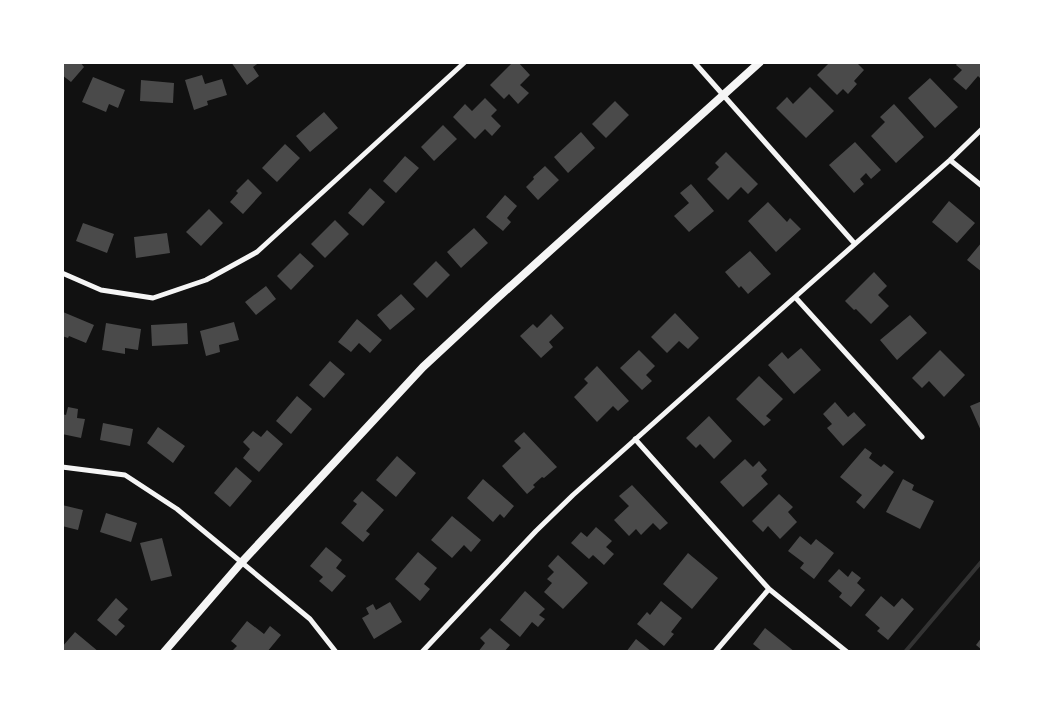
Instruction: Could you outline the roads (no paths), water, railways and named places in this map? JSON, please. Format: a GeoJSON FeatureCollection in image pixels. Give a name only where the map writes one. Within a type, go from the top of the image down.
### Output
{"type":"FeatureCollection","features":[{"type":"Feature","properties":{"kind":"street"},"geometry":{"type":"LineString","coordinates":[[62,273],[102,290],[154,298],[206,280],[258,252],[465,62]]}},
{"type":"Feature","properties":{"kind":"street"},"geometry":{"type":"LineString","coordinates":[[694,62],[855,244]]}},
{"type":"Feature","properties":{"kind":"street"},"geometry":{"type":"LineString","coordinates":[[164,652],[241,563],[423,367],[760,62]]}},
{"type":"Feature","properties":{"kind":"street"},"geometry":{"type":"LineString","coordinates":[[422,652],[536,531],[635,439],[950,160],[982,129]]}},
{"type":"Feature","properties":{"kind":"street"},"geometry":{"type":"LineString","coordinates":[[950,160],[982,186]]}},
{"type":"Feature","properties":{"kind":"street"},"geometry":{"type":"LineString","coordinates":[[795,297],[922,437]]}},
{"type":"Feature","properties":{"kind":"street"},"geometry":{"type":"LineString","coordinates":[[635,439],[769,589],[847,652]]}},
{"type":"Feature","properties":{"kind":"street"},"geometry":{"type":"LineString","coordinates":[[62,466],[125,475],[177,509],[310,619],[336,652]]}},
{"type":"Feature","properties":{"kind":"street"},"geometry":{"type":"LineString","coordinates":[[715,652],[769,589]]}},
{"type":"Feature","properties":{"kind":"waterway"},"geometry":{"type":"LineString","coordinates":[[905,652],[982,561]]}}]}
